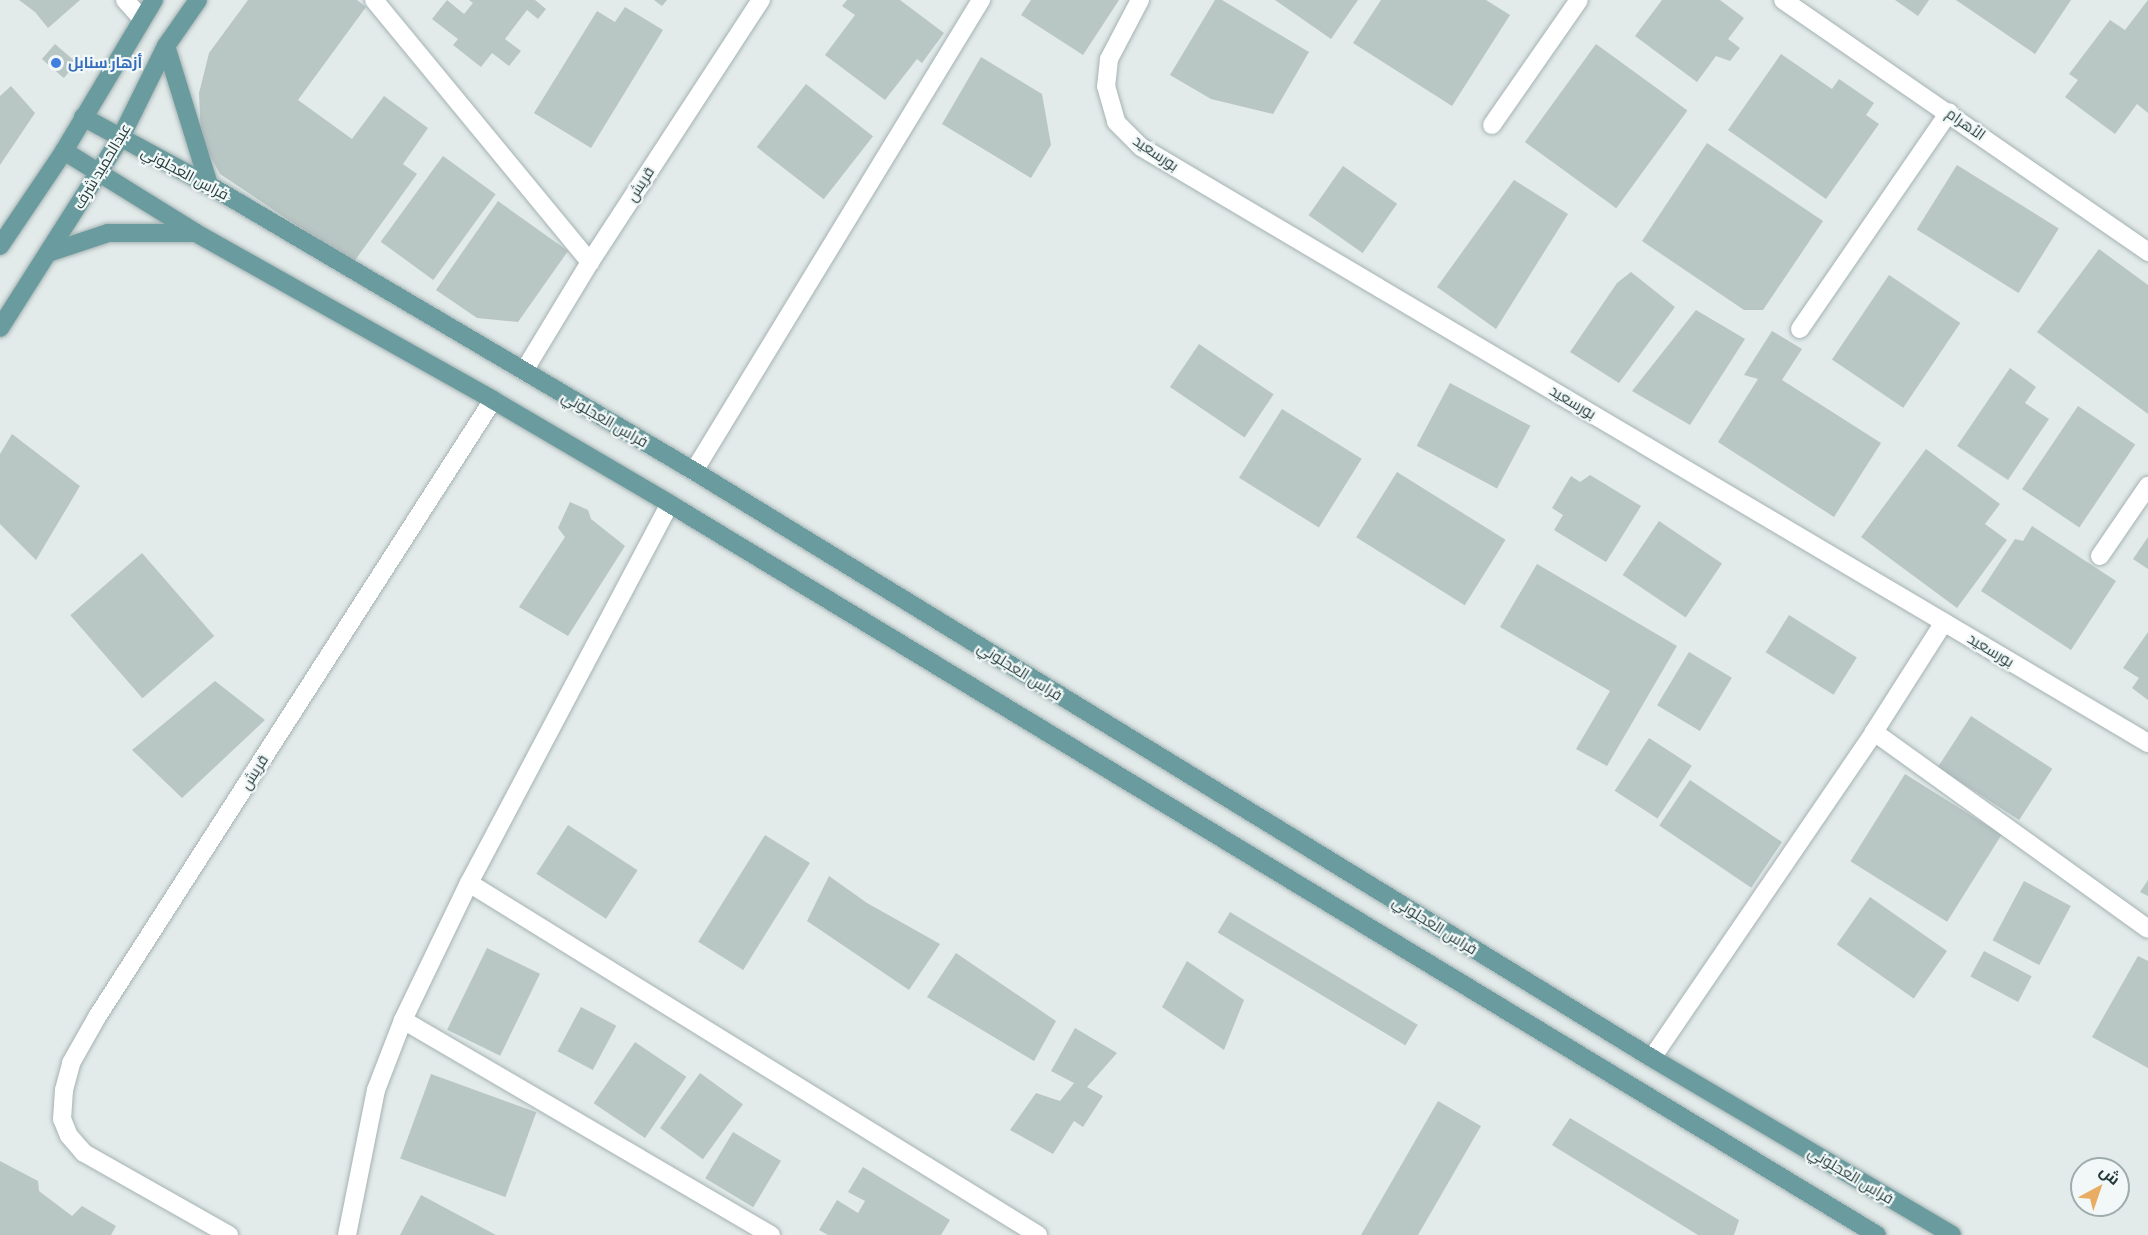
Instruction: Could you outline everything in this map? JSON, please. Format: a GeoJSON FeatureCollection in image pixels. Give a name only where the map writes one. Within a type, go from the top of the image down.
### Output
{"type":"FeatureCollection","features":[{"type":"Feature","properties":{"kind":"main road"},"geometry":{"type":"LineString","coordinates":[[0,246],[64,151],[154,0]]}},
{"type":"Feature","properties":{"kind":"main road","name":"عبدالحميد شرف"},"geometry":{"type":"LineString","coordinates":[[0,328],[120,139],[166,46],[198,0]]}},
{"type":"Feature","properties":{"kind":"main road"},"geometry":{"type":"LineString","coordinates":[[166,46],[209,185]]}},
{"type":"Feature","properties":{"kind":"main road","name":"فراس العجلوني"},"geometry":{"type":"LineString","coordinates":[[83,117],[209,185],[694,471],[1652,1058],[1952,1235]]}},
{"type":"Feature","properties":{"kind":"main road"},"geometry":{"type":"LineString","coordinates":[[64,151],[196,233],[493,400],[669,504],[1877,1235]]}},
{"type":"Feature","properties":{"kind":"main road"},"geometry":{"type":"LineString","coordinates":[[48,253],[108,233],[196,233]]}},
{"type":"Feature","properties":{"kind":"street"},"geometry":{"type":"LineString","coordinates":[[125,0],[142,19]]}},
{"type":"Feature","properties":{"kind":"street"},"geometry":{"type":"LineString","coordinates":[[374,0],[590,262]]}},
{"type":"Feature","properties":{"kind":"street","name":"قريش"},"geometry":{"type":"LineString","coordinates":[[524,371],[590,262],[761,0]]}},
{"type":"Feature","properties":{"kind":"street"},"geometry":{"type":"LineString","coordinates":[[694,471],[981,0]]}},
{"type":"Feature","properties":{"kind":"street","name":"بورسعيد"},"geometry":{"type":"LineString","coordinates":[[1140,0],[1109,59],[1106,86],[1116,122],[1141,147],[2148,743]]}},
{"type":"Feature","properties":{"kind":"street"},"geometry":{"type":"LineString","coordinates":[[1492,125],[1579,0]]}},
{"type":"Feature","properties":{"kind":"street","name":"الأهرام"},"geometry":{"type":"LineString","coordinates":[[1783,0],[1949,112],[2148,252]]}},
{"type":"Feature","properties":{"kind":"street"},"geometry":{"type":"LineString","coordinates":[[1800,329],[1949,112]]}},
{"type":"Feature","properties":{"kind":"street","name":"قريش"},"geometry":{"type":"LineString","coordinates":[[229,1235],[84,1153],[69,1136],[62,1119],[64,1090],[76,1054],[103,1007],[493,400]]}},
{"type":"Feature","properties":{"kind":"street"},"geometry":{"type":"LineString","coordinates":[[2100,556],[2148,486]]}},
{"type":"Feature","properties":{"kind":"street"},"geometry":{"type":"LineString","coordinates":[[347,1235],[376,1090],[403,1020],[469,883],[669,504]]}},
{"type":"Feature","properties":{"kind":"street"},"geometry":{"type":"LineString","coordinates":[[1652,1058],[1874,732],[1944,622]]}},
{"type":"Feature","properties":{"kind":"street"},"geometry":{"type":"LineString","coordinates":[[1874,732],[2148,929]]}},
{"type":"Feature","properties":{"kind":"street"},"geometry":{"type":"LineString","coordinates":[[469,883],[1038,1235]]}},
{"type":"Feature","properties":{"kind":"street"},"geometry":{"type":"LineString","coordinates":[[403,1020],[771,1235]]}},
{"type":"Feature","properties":{"kind":"building"},"geometry":{"type":"Polygon","coordinates":[[[19,0],[80,0],[48,28],[35,12],[19,0]]]}},
{"type":"Feature","properties":{"kind":"building"},"geometry":{"type":"Polygon","coordinates":[[[248,0],[357,0],[366,7],[298,100],[352,139],[384,96],[428,128],[403,164],[417,174],[353,263],[220,174],[201,139],[199,93],[209,53],[248,0]]]}},
{"type":"Feature","properties":{"kind":"building"},"geometry":{"type":"Polygon","coordinates":[[[447,0],[464,14],[473,3],[469,0],[535,0],[546,9],[538,19],[527,10],[505,39],[521,51],[509,66],[492,53],[481,67],[453,45],[458,39],[432,19],[447,0]]]}},
{"type":"Feature","properties":{"kind":"building"},"geometry":{"type":"Polygon","coordinates":[[[654,0],[667,0],[662,6],[654,0]]]}},
{"type":"Feature","properties":{"kind":"building"},"geometry":{"type":"Polygon","coordinates":[[[847,0],[900,0],[944,33],[922,63],[917,59],[885,100],[825,55],[855,15],[842,6],[847,0]]]}},
{"type":"Feature","properties":{"kind":"building"},"geometry":{"type":"Polygon","coordinates":[[[1031,0],[1119,0],[1083,55],[1021,15],[1031,0]]]}},
{"type":"Feature","properties":{"kind":"building"},"geometry":{"type":"Polygon","coordinates":[[[1215,0],[1222,0],[1309,52],[1273,114],[1211,99],[1170,75],[1215,0]]]}},
{"type":"Feature","properties":{"kind":"building"},"geometry":{"type":"Polygon","coordinates":[[[1275,0],[1358,0],[1331,39],[1275,0]]]}},
{"type":"Feature","properties":{"kind":"building"},"geometry":{"type":"Polygon","coordinates":[[[1381,0],[1486,0],[1510,15],[1452,106],[1353,43],[1381,0]]]}},
{"type":"Feature","properties":{"kind":"building"},"geometry":{"type":"Polygon","coordinates":[[[1662,0],[1720,0],[1744,18],[1728,39],[1740,48],[1730,61],[1716,56],[1697,82],[1635,36],[1662,0]]]}},
{"type":"Feature","properties":{"kind":"building"},"geometry":{"type":"Polygon","coordinates":[[[1895,0],[1929,0],[1918,16],[1895,0]]]}},
{"type":"Feature","properties":{"kind":"building"},"geometry":{"type":"Polygon","coordinates":[[[1956,0],[2071,0],[2035,54],[1956,0]]]}},
{"type":"Feature","properties":{"kind":"building"},"geometry":{"type":"Polygon","coordinates":[[[2148,0],[2148,113],[2137,104],[2115,134],[2065,97],[2078,80],[2069,74],[2110,20],[2125,30],[2148,0]]]}},
{"type":"Feature","properties":{"kind":"building"},"geometry":{"type":"Polygon","coordinates":[[[625,7],[663,30],[591,148],[534,113],[597,11],[615,22],[625,7]]]}},
{"type":"Feature","properties":{"kind":"building"},"geometry":{"type":"Polygon","coordinates":[[[55,44],[77,63],[64,78],[42,59],[55,44]]]}},
{"type":"Feature","properties":{"kind":"building"},"geometry":{"type":"Polygon","coordinates":[[[1596,44],[1687,110],[1616,208],[1525,142],[1596,44]]]}},
{"type":"Feature","properties":{"kind":"building"},"geometry":{"type":"Polygon","coordinates":[[[1781,54],[1832,89],[1839,79],[1874,103],[1866,115],[1879,124],[1826,199],[1728,130],[1781,54]]]}},
{"type":"Feature","properties":{"kind":"building"},"geometry":{"type":"Polygon","coordinates":[[[981,57],[1042,94],[1051,145],[1031,178],[942,124],[981,57]]]}},
{"type":"Feature","properties":{"kind":"building"},"geometry":{"type":"Polygon","coordinates":[[[806,84],[873,136],[824,199],[757,147],[806,84]]]}},
{"type":"Feature","properties":{"kind":"building"},"geometry":{"type":"Polygon","coordinates":[[[11,86],[35,113],[0,165],[0,96],[11,86]]]}},
{"type":"Feature","properties":{"kind":"building"},"geometry":{"type":"Polygon","coordinates":[[[1707,143],[1823,221],[1763,310],[1744,310],[1642,241],[1707,143]]]}},
{"type":"Feature","properties":{"kind":"building"},"geometry":{"type":"Polygon","coordinates":[[[443,156],[496,194],[433,280],[381,242],[443,156]]]}},
{"type":"Feature","properties":{"kind":"building"},"geometry":{"type":"Polygon","coordinates":[[[1957,165],[2059,229],[2018,293],[1917,229],[1957,165]]]}},
{"type":"Feature","properties":{"kind":"building"},"geometry":{"type":"Polygon","coordinates":[[[1343,166],[1397,204],[1363,253],[1309,215],[1343,166]]]}},
{"type":"Feature","properties":{"kind":"building"},"geometry":{"type":"Polygon","coordinates":[[[1514,180],[1568,214],[1496,329],[1437,287],[1514,180]]]}},
{"type":"Feature","properties":{"kind":"building"},"geometry":{"type":"Polygon","coordinates":[[[498,201],[568,251],[518,322],[477,318],[436,290],[498,201]]]}},
{"type":"Feature","properties":{"kind":"building"},"geometry":{"type":"Polygon","coordinates":[[[2099,249],[2148,285],[2148,414],[2037,332],[2099,249]]]}},
{"type":"Feature","properties":{"kind":"building"},"geometry":{"type":"Polygon","coordinates":[[[1631,272],[1675,307],[1619,383],[1570,352],[1617,283],[1631,272]]]}},
{"type":"Feature","properties":{"kind":"building"},"geometry":{"type":"Polygon","coordinates":[[[1889,275],[1960,323],[1903,408],[1832,360],[1889,275]]]}},
{"type":"Feature","properties":{"kind":"building"},"geometry":{"type":"Polygon","coordinates":[[[1696,310],[1745,339],[1690,425],[1632,391],[1696,310]]]}},
{"type":"Feature","properties":{"kind":"building"},"geometry":{"type":"Polygon","coordinates":[[[1772,331],[1802,349],[1782,380],[1881,443],[1834,517],[1718,442],[1758,379],[1744,375],[1772,331]]]}},
{"type":"Feature","properties":{"kind":"building"},"geometry":{"type":"Polygon","coordinates":[[[1199,344],[1274,394],[1245,437],[1170,387],[1199,344]]]}},
{"type":"Feature","properties":{"kind":"building"},"geometry":{"type":"Polygon","coordinates":[[[2010,368],[2036,387],[2025,403],[2049,419],[2008,480],[1957,446],[2010,368]]]}},
{"type":"Feature","properties":{"kind":"building"},"geometry":{"type":"Polygon","coordinates":[[[1450,383],[1530,426],[1497,488],[1417,446],[1450,383]]]}},
{"type":"Feature","properties":{"kind":"building"},"geometry":{"type":"Polygon","coordinates":[[[2078,406],[2135,445],[2079,527],[2022,489],[2078,406]]]}},
{"type":"Feature","properties":{"kind":"building"},"geometry":{"type":"Polygon","coordinates":[[[1282,409],[1362,459],[1319,528],[1239,478],[1282,409]]]}},
{"type":"Feature","properties":{"kind":"building"},"geometry":{"type":"Polygon","coordinates":[[[12,434],[80,486],[36,560],[0,524],[0,454],[12,434]]]}},
{"type":"Feature","properties":{"kind":"building"},"geometry":{"type":"Polygon","coordinates":[[[1926,449],[2000,504],[1985,524],[2007,540],[1957,608],[1861,537],[1926,449]]]}},
{"type":"Feature","properties":{"kind":"building"},"geometry":{"type":"Polygon","coordinates":[[[1397,472],[1506,540],[1465,605],[1356,537],[1397,472]]]}},
{"type":"Feature","properties":{"kind":"building"},"geometry":{"type":"Polygon","coordinates":[[[1590,475],[1641,506],[1606,562],[1554,530],[1563,515],[1552,508],[1571,476],[1580,482],[1590,475]]]}},
{"type":"Feature","properties":{"kind":"building"},"geometry":{"type":"Polygon","coordinates":[[[570,502],[588,510],[591,519],[625,546],[568,636],[519,607],[565,537],[558,528],[570,502]]]}},
{"type":"Feature","properties":{"kind":"building"},"geometry":{"type":"Polygon","coordinates":[[[1659,521],[1722,563],[1686,617],[1623,575],[1659,521]]]}},
{"type":"Feature","properties":{"kind":"building"},"geometry":{"type":"Polygon","coordinates":[[[2032,526],[2116,581],[2071,650],[1981,591],[2015,539],[2023,541],[2032,526]]]}},
{"type":"Feature","properties":{"kind":"building"},"geometry":{"type":"Polygon","coordinates":[[[2148,537],[2148,569],[2133,559],[2148,537]]]}},
{"type":"Feature","properties":{"kind":"building"},"geometry":{"type":"Polygon","coordinates":[[[142,553],[214,636],[142,698],[70,615],[142,553]]]}},
{"type":"Feature","properties":{"kind":"building"},"geometry":{"type":"Polygon","coordinates":[[[1537,564],[1677,646],[1607,766],[1576,749],[1610,691],[1500,627],[1537,564]]]}},
{"type":"Feature","properties":{"kind":"building"},"geometry":{"type":"Polygon","coordinates":[[[1789,615],[1857,657],[1834,695],[1766,652],[1789,615]]]}},
{"type":"Feature","properties":{"kind":"building"},"geometry":{"type":"Polygon","coordinates":[[[2148,632],[2148,700],[2132,688],[2139,678],[2123,668],[2148,632]]]}},
{"type":"Feature","properties":{"kind":"building"},"geometry":{"type":"Polygon","coordinates":[[[1689,652],[1732,678],[1700,731],[1657,705],[1689,652]]]}},
{"type":"Feature","properties":{"kind":"building"},"geometry":{"type":"Polygon","coordinates":[[[215,681],[265,720],[182,798],[132,750],[215,681]]]}},
{"type":"Feature","properties":{"kind":"building"},"geometry":{"type":"Polygon","coordinates":[[[1971,716],[2052,769],[2019,820],[1938,767],[1971,716]]]}},
{"type":"Feature","properties":{"kind":"building"},"geometry":{"type":"Polygon","coordinates":[[[1649,738],[1692,766],[1657,819],[1615,791],[1649,738]]]}},
{"type":"Feature","properties":{"kind":"building"},"geometry":{"type":"Polygon","coordinates":[[[1905,774],[2002,834],[1947,922],[1850,861],[1905,774]]]}},
{"type":"Feature","properties":{"kind":"building"},"geometry":{"type":"Polygon","coordinates":[[[1690,780],[1782,842],[1751,888],[1659,826],[1690,780]]]}},
{"type":"Feature","properties":{"kind":"building"},"geometry":{"type":"Polygon","coordinates":[[[568,825],[638,870],[606,919],[536,874],[568,825]]]}},
{"type":"Feature","properties":{"kind":"building"},"geometry":{"type":"Polygon","coordinates":[[[765,835],[810,863],[743,970],[698,942],[765,835]]]}},
{"type":"Feature","properties":{"kind":"building"},"geometry":{"type":"Polygon","coordinates":[[[829,876],[867,903],[940,944],[909,990],[807,921],[829,876]]]}},
{"type":"Feature","properties":{"kind":"building"},"geometry":{"type":"Polygon","coordinates":[[[2148,880],[2148,896],[2140,892],[2148,880]]]}},
{"type":"Feature","properties":{"kind":"building"},"geometry":{"type":"Polygon","coordinates":[[[2024,881],[2071,906],[2039,965],[1993,940],[2024,881]]]}},
{"type":"Feature","properties":{"kind":"building"},"geometry":{"type":"Polygon","coordinates":[[[1870,897],[1947,951],[1914,998],[1837,945],[1870,897]]]}},
{"type":"Feature","properties":{"kind":"building"},"geometry":{"type":"Polygon","coordinates":[[[1230,912],[1418,1025],[1405,1045],[1218,933],[1230,912]]]}},
{"type":"Feature","properties":{"kind":"building"},"geometry":{"type":"Polygon","coordinates":[[[487,948],[540,974],[500,1056],[447,1030],[487,948]]]}},
{"type":"Feature","properties":{"kind":"building"},"geometry":{"type":"Polygon","coordinates":[[[1984,951],[2032,976],[2018,1002],[1970,977],[1984,951]]]}},
{"type":"Feature","properties":{"kind":"building"},"geometry":{"type":"Polygon","coordinates":[[[956,953],[1056,1021],[1034,1061],[927,997],[956,953]]]}},
{"type":"Feature","properties":{"kind":"building"},"geometry":{"type":"Polygon","coordinates":[[[2138,956],[2148,961],[2148,1068],[2092,1037],[2138,956]]]}},
{"type":"Feature","properties":{"kind":"building"},"geometry":{"type":"Polygon","coordinates":[[[1187,961],[1244,1000],[1224,1050],[1162,1007],[1187,961]]]}},
{"type":"Feature","properties":{"kind":"building"},"geometry":{"type":"Polygon","coordinates":[[[581,1007],[616,1026],[593,1070],[558,1051],[581,1007]]]}},
{"type":"Feature","properties":{"kind":"building"},"geometry":{"type":"Polygon","coordinates":[[[1075,1028],[1117,1053],[1087,1087],[1103,1096],[1083,1127],[1074,1121],[1053,1154],[1010,1130],[1036,1093],[1060,1101],[1074,1083],[1051,1071],[1075,1028]]]}},
{"type":"Feature","properties":{"kind":"building"},"geometry":{"type":"Polygon","coordinates":[[[635,1042],[686,1077],[645,1138],[594,1103],[635,1042]]]}},
{"type":"Feature","properties":{"kind":"building"},"geometry":{"type":"Polygon","coordinates":[[[700,1073],[743,1104],[703,1159],[660,1128],[700,1073]]]}},
{"type":"Feature","properties":{"kind":"building"},"geometry":{"type":"Polygon","coordinates":[[[431,1074],[536,1112],[505,1197],[400,1159],[431,1074]]]}},
{"type":"Feature","properties":{"kind":"building"},"geometry":{"type":"Polygon","coordinates":[[[1438,1101],[1481,1126],[1418,1235],[1361,1235],[1438,1101]]]}},
{"type":"Feature","properties":{"kind":"building"},"geometry":{"type":"Polygon","coordinates":[[[1570,1118],[1739,1220],[1734,1235],[1698,1235],[1552,1145],[1570,1118]]]}},
{"type":"Feature","properties":{"kind":"building"},"geometry":{"type":"Polygon","coordinates":[[[733,1132],[781,1161],[753,1207],[705,1178],[733,1132]]]}},
{"type":"Feature","properties":{"kind":"building"},"geometry":{"type":"Polygon","coordinates":[[[0,1161],[38,1181],[39,1191],[72,1216],[82,1206],[116,1226],[111,1235],[0,1235],[0,1161]]]}},
{"type":"Feature","properties":{"kind":"building"},"geometry":{"type":"Polygon","coordinates":[[[863,1167],[950,1220],[941,1235],[828,1235],[819,1230],[837,1200],[858,1213],[865,1201],[848,1192],[863,1167]]]}},
{"type":"Feature","properties":{"kind":"building"},"geometry":{"type":"Polygon","coordinates":[[[421,1195],[496,1235],[400,1235],[421,1195]]]}},
{"type":"Feature","properties":{"kind":"place","name":"أزهار سنابل"},"geometry":{"type":"Point","coordinates":[56,63]}}]}
